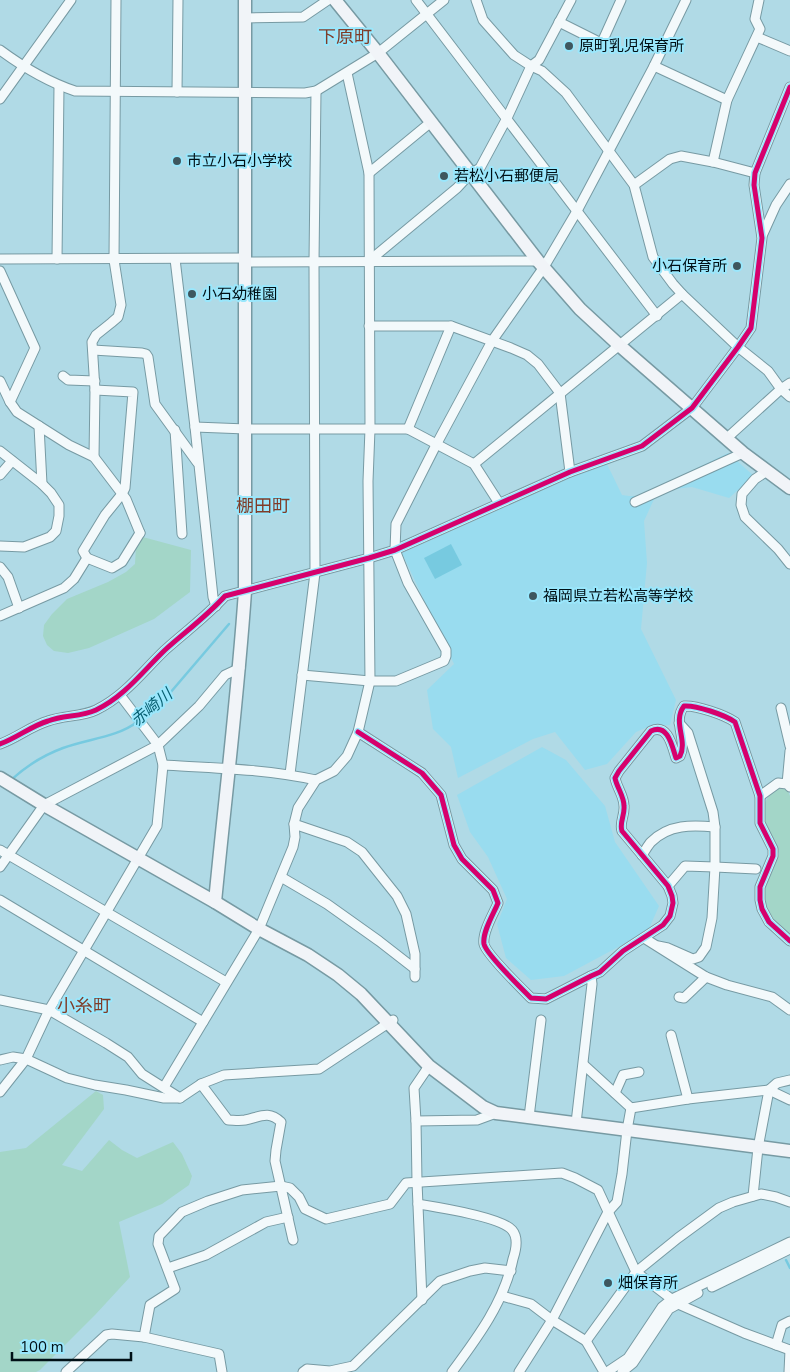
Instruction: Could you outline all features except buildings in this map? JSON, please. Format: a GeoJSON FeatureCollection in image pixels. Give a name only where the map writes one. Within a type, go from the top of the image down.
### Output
{"type":"FeatureCollection","features":[{"type":"Feature","properties":{"kind":"street"},"geometry":{"type":"LineString","coordinates":[[0,99],[71,0]]}},
{"type":"Feature","properties":{"kind":"street"},"geometry":{"type":"LineString","coordinates":[[94,457],[95,385],[92,342],[96,335],[118,317],[121,305],[114,260],[116,0]]}},
{"type":"Feature","properties":{"kind":"street"},"geometry":{"type":"LineString","coordinates":[[177,92],[178,0]]}},
{"type":"Feature","properties":{"kind":"street"},"geometry":{"type":"LineString","coordinates":[[216,902],[228,768],[240,668],[245,591],[245,0]]}},
{"type":"Feature","properties":{"kind":"street"},"geometry":{"type":"LineString","coordinates":[[245,18],[303,17],[328,0]]}},
{"type":"Feature","properties":{"kind":"street"},"geometry":{"type":"LineString","coordinates":[[335,0],[541,264],[580,309],[744,453],[790,488]]}},
{"type":"Feature","properties":{"kind":"street"},"geometry":{"type":"LineString","coordinates":[[416,0],[657,316]]}},
{"type":"Feature","properties":{"kind":"street"},"geometry":{"type":"LineString","coordinates":[[0,48],[24,67],[59,86],[74,91],[316,91],[378,53],[444,0]]}},
{"type":"Feature","properties":{"kind":"street"},"geometry":{"type":"LineString","coordinates":[[476,0],[483,20],[514,55],[542,71],[566,92],[634,185],[653,257],[682,294],[738,347],[768,371],[781,389],[790,397]]}},
{"type":"Feature","properties":{"kind":"street"},"geometry":{"type":"LineString","coordinates":[[370,261],[457,188],[470,174],[480,168],[507,118],[531,66],[539,60],[571,0]]}},
{"type":"Feature","properties":{"kind":"street"},"geometry":{"type":"LineString","coordinates":[[559,22],[599,42],[603,40],[621,0]]}},
{"type":"Feature","properties":{"kind":"street"},"geometry":{"type":"LineString","coordinates":[[302,675],[370,682],[396,681],[444,661],[446,650],[408,583],[395,550],[396,524],[436,444],[492,341],[541,264],[578,211],[654,66],[686,0]]}},
{"type":"Feature","properties":{"kind":"street"},"geometry":{"type":"LineString","coordinates":[[713,162],[727,100],[760,29],[755,19],[759,0]]}},
{"type":"Feature","properties":{"kind":"street"},"geometry":{"type":"LineString","coordinates":[[757,38],[790,51]]}},
{"type":"Feature","properties":{"kind":"street"},"geometry":{"type":"LineString","coordinates":[[654,66],[727,100]]}},
{"type":"Feature","properties":{"kind":"street"},"geometry":{"type":"LineString","coordinates":[[164,1087],[259,929],[293,848],[294,824],[298,808],[316,780],[334,771],[347,756],[358,732],[370,682],[368,481],[370,429],[369,173],[347,73]]}},
{"type":"Feature","properties":{"kind":"street"},"geometry":{"type":"LineString","coordinates":[[57,260],[59,86]]}},
{"type":"Feature","properties":{"kind":"street"},"geometry":{"type":"LineString","coordinates":[[762,238],[754,185],[755,173],[790,87]]}},
{"type":"Feature","properties":{"kind":"street"},"geometry":{"type":"LineString","coordinates":[[290,774],[315,573],[314,262],[316,91]]}},
{"type":"Feature","properties":{"kind":"street"},"geometry":{"type":"LineString","coordinates":[[369,173],[431,122]]}},
{"type":"Feature","properties":{"kind":"street"},"geometry":{"type":"LineString","coordinates":[[634,185],[670,159],[681,156],[755,173]]}},
{"type":"Feature","properties":{"kind":"street"},"geometry":{"type":"LineString","coordinates":[[0,744],[36,725],[95,710],[120,695],[165,650],[225,596],[395,550],[570,472],[642,446],[692,408],[750,328],[762,238],[776,205],[790,184]]}},
{"type":"Feature","properties":{"kind":"street"},"geometry":{"type":"LineString","coordinates":[[0,260],[175,258],[314,262],[541,264]]}},
{"type":"Feature","properties":{"kind":"street"},"geometry":{"type":"LineString","coordinates":[[175,258],[212,596],[216,606]]}},
{"type":"Feature","properties":{"kind":"street"},"geometry":{"type":"LineString","coordinates":[[0,271],[35,348],[6,397]]}},
{"type":"Feature","properties":{"kind":"street"},"geometry":{"type":"LineString","coordinates":[[474,464],[682,294]]}},
{"type":"Feature","properties":{"kind":"street"},"geometry":{"type":"LineString","coordinates":[[369,326],[451,326],[527,355],[538,364],[560,393],[570,472]]}},
{"type":"Feature","properties":{"kind":"street"},"geometry":{"type":"LineString","coordinates":[[408,429],[451,326]]}},
{"type":"Feature","properties":{"kind":"street"},"geometry":{"type":"LineString","coordinates":[[93,350],[146,354],[155,404],[199,465]]}},
{"type":"Feature","properties":{"kind":"street"},"geometry":{"type":"LineString","coordinates":[[0,381],[6,397],[17,412],[69,445],[94,457],[122,494],[126,499],[142,533],[122,562],[112,568],[87,558],[83,551],[105,515],[122,494],[125,488],[133,392],[68,380],[63,376]]}},
{"type":"Feature","properties":{"kind":"street"},"geometry":{"type":"LineString","coordinates":[[727,438],[790,383]]}},
{"type":"Feature","properties":{"kind":"street"},"geometry":{"type":"LineString","coordinates":[[39,426],[42,484]]}},
{"type":"Feature","properties":{"kind":"street"},"geometry":{"type":"LineString","coordinates":[[195,427],[246,429],[408,429],[474,464],[499,503]]}},
{"type":"Feature","properties":{"kind":"street"},"geometry":{"type":"LineString","coordinates":[[175,430],[182,534]]}},
{"type":"Feature","properties":{"kind":"street"},"geometry":{"type":"LineString","coordinates":[[0,451],[51,493],[59,505],[59,516],[56,531],[50,537],[24,547],[0,546]]}},
{"type":"Feature","properties":{"kind":"street"},"geometry":{"type":"LineString","coordinates":[[635,502],[744,453]]}},
{"type":"Feature","properties":{"kind":"street"},"geometry":{"type":"LineString","coordinates":[[0,475],[12,460]]}},
{"type":"Feature","properties":{"kind":"street"},"geometry":{"type":"LineString","coordinates":[[767,471],[755,479],[742,494],[741,505],[745,517],[778,549],[790,564]]}},
{"type":"Feature","properties":{"kind":"street"},"geometry":{"type":"LineString","coordinates":[[0,616],[64,588],[74,579],[87,558]]}},
{"type":"Feature","properties":{"kind":"street"},"geometry":{"type":"LineString","coordinates":[[0,567],[8,577],[19,608]]}},
{"type":"Feature","properties":{"kind":"street"},"geometry":{"type":"LineString","coordinates":[[0,867],[4,852],[44,806],[158,744],[199,706],[225,676],[240,668]]}},
{"type":"Feature","properties":{"kind":"street"},"geometry":{"type":"LineString","coordinates":[[0,1092],[26,1059],[49,1010],[157,826],[163,765],[158,744],[120,695]]}},
{"type":"Feature","properties":{"kind":"street"},"geometry":{"type":"LineString","coordinates":[[358,732],[422,774],[441,796],[454,845],[462,859],[493,890],[498,903],[485,932],[484,944],[516,984],[531,998],[546,999],[600,972],[623,951],[663,925],[670,916],[673,902],[668,886],[620,827],[625,809],[624,800],[615,778],[624,764],[655,729],[668,734],[676,758],[680,756],[683,751],[679,717],[684,706],[691,706],[728,717],[735,722],[760,796],[760,824],[773,849],[773,856],[760,887],[762,909],[769,922],[790,940]]}},
{"type":"Feature","properties":{"kind":"street"},"geometry":{"type":"LineString","coordinates":[[781,708],[790,746]]}},
{"type":"Feature","properties":{"kind":"street"},"geometry":{"type":"LineString","coordinates":[[658,946],[668,948],[693,959],[699,957],[706,947],[712,918],[715,826],[713,812],[688,733],[679,723]]}},
{"type":"Feature","properties":{"kind":"street"},"geometry":{"type":"LineString","coordinates":[[760,796],[778,783],[789,786],[790,751]]}},
{"type":"Feature","properties":{"kind":"street"},"geometry":{"type":"LineString","coordinates":[[163,765],[228,768],[290,774],[316,780]]}},
{"type":"Feature","properties":{"kind":"street"},"geometry":{"type":"LineString","coordinates":[[0,778],[44,806],[308,955],[338,975],[390,1021],[429,1066],[483,1107],[496,1113],[790,1152]]}},
{"type":"Feature","properties":{"kind":"street"},"geometry":{"type":"LineString","coordinates":[[281,877],[327,904],[379,941],[415,973],[415,954],[406,914],[396,896],[362,852],[347,842],[294,824]]}},
{"type":"Feature","properties":{"kind":"street"},"geometry":{"type":"LineString","coordinates":[[642,855],[651,842],[665,832],[689,825],[715,826]]}},
{"type":"Feature","properties":{"kind":"street"},"geometry":{"type":"LineString","coordinates":[[4,852],[226,982]]}},
{"type":"Feature","properties":{"kind":"street"},"geometry":{"type":"LineString","coordinates":[[668,886],[685,866],[756,869]]}},
{"type":"Feature","properties":{"kind":"street"},"geometry":{"type":"LineString","coordinates":[[0,900],[203,1022]]}},
{"type":"Feature","properties":{"kind":"street"},"geometry":{"type":"LineString","coordinates":[[644,938],[706,977],[727,985],[772,997],[790,1010]]}},
{"type":"Feature","properties":{"kind":"street"},"geometry":{"type":"LineString","coordinates":[[576,1123],[584,1065],[592,984],[591,976]]}},
{"type":"Feature","properties":{"kind":"street"},"geometry":{"type":"LineString","coordinates":[[679,997],[684,998],[706,977]]}},
{"type":"Feature","properties":{"kind":"street"},"geometry":{"type":"LineString","coordinates":[[0,1000],[49,1010],[128,1057],[142,1074],[180,1098]]}},
{"type":"Feature","properties":{"kind":"street"},"geometry":{"type":"LineString","coordinates":[[529,1117],[541,1020]]}},
{"type":"Feature","properties":{"kind":"street"},"geometry":{"type":"LineString","coordinates":[[0,1060],[13,1056],[26,1059],[67,1078],[164,1098],[180,1098],[201,1084],[224,1075],[319,1070],[390,1021]]}},
{"type":"Feature","properties":{"kind":"street"},"geometry":{"type":"LineString","coordinates":[[671,1035],[688,1099]]}},
{"type":"Feature","properties":{"kind":"street"},"geometry":{"type":"LineString","coordinates":[[584,1065],[632,1108]]}},
{"type":"Feature","properties":{"kind":"street"},"geometry":{"type":"LineString","coordinates":[[422,1300],[414,1088],[429,1066]]}},
{"type":"Feature","properties":{"kind":"street"},"geometry":{"type":"LineString","coordinates":[[615,1093],[623,1075],[639,1072]]}},
{"type":"Feature","properties":{"kind":"street"},"geometry":{"type":"LineString","coordinates":[[753,1196],[758,1148],[770,1090],[777,1083],[790,1080]]}},
{"type":"Feature","properties":{"kind":"street"},"geometry":{"type":"LineString","coordinates":[[201,1084],[228,1120],[244,1120],[266,1114],[276,1117],[281,1122],[275,1162],[293,1240]]}},
{"type":"Feature","properties":{"kind":"street"},"geometry":{"type":"LineString","coordinates":[[632,1108],[688,1099],[770,1090],[790,1100]]}},
{"type":"Feature","properties":{"kind":"street"},"geometry":{"type":"LineString","coordinates":[[519,1372],[552,1320],[608,1212],[617,1202],[632,1108]]}},
{"type":"Feature","properties":{"kind":"street"},"geometry":{"type":"LineString","coordinates":[[416,1121],[477,1120],[496,1113]]}},
{"type":"Feature","properties":{"kind":"street"},"geometry":{"type":"LineString","coordinates":[[144,1337],[150,1305],[175,1289],[158,1244],[159,1236],[182,1212],[208,1201],[242,1190],[281,1186],[290,1188],[299,1197],[305,1209],[326,1219],[390,1204],[406,1183],[562,1173],[598,1190],[636,1272],[675,1301],[744,1333],[790,1350],[790,1372]]}},
{"type":"Feature","properties":{"kind":"street"},"geometry":{"type":"LineString","coordinates":[[586,1341],[636,1272],[719,1208],[760,1194],[790,1202]]}},
{"type":"Feature","properties":{"kind":"street"},"geometry":{"type":"LineString","coordinates":[[418,1204],[479,1215],[508,1226],[516,1237],[511,1271],[502,1296],[472,1345],[452,1372]]}},
{"type":"Feature","properties":{"kind":"street"},"geometry":{"type":"LineString","coordinates":[[168,1268],[206,1255],[266,1222],[288,1216]]}},
{"type":"Feature","properties":{"kind":"street"},"geometry":{"type":"LineString","coordinates":[[627,1371],[675,1301],[790,1242]]}},
{"type":"Feature","properties":{"kind":"street"},"geometry":{"type":"LineString","coordinates":[[502,1296],[531,1304],[552,1320],[586,1341],[606,1372],[628,1358],[662,1307],[790,1249]]}},
{"type":"Feature","properties":{"kind":"street"},"geometry":{"type":"LineString","coordinates":[[303,1372],[307,1369],[330,1371],[353,1366],[440,1281],[462,1273],[485,1268],[511,1271]]}},
{"type":"Feature","properties":{"kind":"street"},"geometry":{"type":"LineString","coordinates":[[776,1344],[782,1325],[790,1321]]}},
{"type":"Feature","properties":{"kind":"street"},"geometry":{"type":"LineString","coordinates":[[66,1372],[106,1335],[112,1334],[144,1337],[219,1354],[222,1372]]}},
{"type":"Feature","properties":{"kind":"shaded area","name":"福岡県立若松高等学校"},"geometry":{"type":"Polygon","coordinates":[[[728,453],[754,476],[729,498],[692,487],[674,489],[655,497],[644,521],[647,563],[641,629],[676,700],[670,725],[650,726],[636,732],[607,764],[585,770],[555,732],[533,739],[458,778],[451,747],[433,729],[427,690],[454,664],[402,553],[606,462],[622,495],[640,496],[728,453]]]}},
{"type":"Feature","properties":{"kind":"shaded area"},"geometry":{"type":"Polygon","coordinates":[[[451,544],[462,565],[435,579],[424,558],[451,544]]]}},
{"type":"Feature","properties":{"kind":"shaded area"},"geometry":{"type":"Polygon","coordinates":[[[542,747],[566,760],[605,806],[615,842],[659,906],[648,931],[564,976],[531,980],[506,958],[497,924],[507,899],[488,857],[470,832],[457,795],[542,747]]]}},
{"type":"Feature","properties":{"kind":"green space"},"geometry":{"type":"Polygon","coordinates":[[[139,536],[191,550],[190,592],[154,619],[89,648],[68,653],[54,651],[47,645],[43,636],[44,625],[52,614],[67,599],[108,582],[126,572],[135,564],[136,546],[139,536]]]}},
{"type":"Feature","properties":{"kind":"green space"},"geometry":{"type":"Polygon","coordinates":[[[780,788],[784,788],[790,796],[790,934],[772,919],[766,907],[764,896],[765,888],[779,854],[768,832],[764,817],[765,802],[770,795],[780,788]]]}},
{"type":"Feature","properties":{"kind":"green space"},"geometry":{"type":"Polygon","coordinates":[[[96,1091],[103,1095],[104,1109],[62,1165],[82,1171],[109,1140],[137,1158],[173,1142],[182,1154],[192,1176],[189,1185],[162,1204],[119,1222],[130,1277],[40,1370],[36,1372],[0,1372],[0,1152],[26,1148],[96,1091]]]}},
{"type":"Feature","properties":{"kind":"waterway","name":"赤崎川"},"geometry":{"type":"LineString","coordinates":[[142,718],[170,693],[229,624]]}},
{"type":"Feature","properties":{"kind":"waterway","name":"赤崎川"},"geometry":{"type":"LineString","coordinates":[[10,781],[35,761],[49,754],[72,745],[121,731],[137,722]]}},
{"type":"Feature","properties":{"kind":"waterway"},"geometry":{"type":"LineString","coordinates":[[786,1260],[790,1268]]}},
{"type":"Feature","properties":{"kind":"cycle path"},"geometry":{"type":"LineString","coordinates":[[0,744],[42,723],[96,710],[116,698],[165,650],[225,596],[395,550],[570,472],[642,446],[692,408],[751,328],[762,238],[754,185],[755,173],[790,87]]}},
{"type":"Feature","properties":{"kind":"cycle path"},"geometry":{"type":"LineString","coordinates":[[358,732],[422,773],[441,795],[454,845],[462,859],[493,890],[498,903],[485,934],[484,944],[486,949],[531,998],[546,999],[600,972],[623,951],[663,925],[670,916],[673,903],[668,886],[622,831],[624,802],[615,778],[619,771],[651,731],[657,729],[662,730],[668,737],[676,758],[680,756],[682,744],[679,718],[684,706],[703,709],[730,719],[735,722],[760,796],[760,823],[773,849],[773,856],[760,887],[762,909],[769,922],[790,941]]}},
{"type":"Feature","properties":{"kind":"place","name":"原町乳児保育所"},"geometry":{"type":"Point","coordinates":[569,46]}},
{"type":"Feature","properties":{"kind":"place","name":"市立小石小学校"},"geometry":{"type":"Point","coordinates":[177,161]}},
{"type":"Feature","properties":{"kind":"place","name":"若松小石郵便局"},"geometry":{"type":"Point","coordinates":[444,176]}},
{"type":"Feature","properties":{"kind":"place","name":"小石保育所"},"geometry":{"type":"Point","coordinates":[737,266]}},
{"type":"Feature","properties":{"kind":"place","name":"小石幼稚園"},"geometry":{"type":"Point","coordinates":[192,294]}},
{"type":"Feature","properties":{"kind":"place","name":"福岡県立若松高等学校"},"geometry":{"type":"Point","coordinates":[533,596]}},
{"type":"Feature","properties":{"kind":"place","name":"畑保育所"},"geometry":{"type":"Point","coordinates":[608,1283]}},
{"type":"Feature","properties":{"kind":"district","name":"下原町"},"geometry":{"type":"Point","coordinates":[345,37]}},
{"type":"Feature","properties":{"kind":"district","name":"棚田町"},"geometry":{"type":"Point","coordinates":[263,506]}},
{"type":"Feature","properties":{"kind":"district","name":"小糸町"},"geometry":{"type":"Point","coordinates":[84,1006]}}]}
